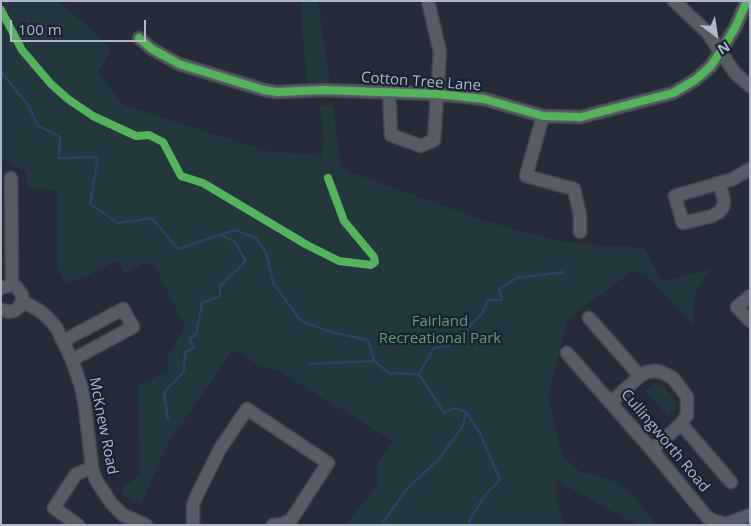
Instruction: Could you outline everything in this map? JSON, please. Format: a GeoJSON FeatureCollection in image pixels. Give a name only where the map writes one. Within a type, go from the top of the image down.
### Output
{"type":"FeatureCollection","features":[{"type":"Feature","properties":{"kind":"street"},"geometry":{"type":"LineString","coordinates":[[389,92],[391,135],[421,146],[434,140],[440,52],[428,1]]}},
{"type":"Feature","properties":{"kind":"street"},"geometry":{"type":"LineString","coordinates":[[674,1],[707,32],[735,72],[750,86]]}},
{"type":"Feature","properties":{"kind":"street","name":"Cotton Tree Lane"},"geometry":{"type":"LineString","coordinates":[[138,38],[152,50],[178,64],[264,90],[277,92],[324,90],[437,94],[484,99],[543,116],[581,117],[673,93],[695,80],[710,67],[735,28],[748,1]]}},
{"type":"Feature","properties":{"kind":"street"},"geometry":{"type":"LineString","coordinates":[[543,116],[526,176],[574,189],[580,215],[580,232]]}},
{"type":"Feature","properties":{"kind":"street"},"geometry":{"type":"LineString","coordinates":[[720,184],[750,169]]}},
{"type":"Feature","properties":{"kind":"street"},"geometry":{"type":"LineString","coordinates":[[1,309],[10,312],[14,311],[22,302],[20,290],[7,286],[11,178]]}},
{"type":"Feature","properties":{"kind":"street"},"geometry":{"type":"LineString","coordinates":[[750,296],[738,307],[750,321]]}},
{"type":"Feature","properties":{"kind":"street","name":"McKnew Road"},"geometry":{"type":"LineString","coordinates":[[22,302],[40,311],[56,327],[72,360],[81,386],[85,406],[92,468],[102,491],[120,520],[146,525]]}},
{"type":"Feature","properties":{"kind":"street"},"geometry":{"type":"LineString","coordinates":[[63,341],[123,308],[133,327],[72,360]]}},
{"type":"Feature","properties":{"kind":"street"},"geometry":{"type":"LineString","coordinates":[[589,318],[640,376]]}},
{"type":"Feature","properties":{"kind":"street","name":"Cullingworth Road"},"geometry":{"type":"LineString","coordinates":[[567,354],[611,402],[712,520],[726,524],[750,515]]}},
{"type":"Feature","properties":{"kind":"street"},"geometry":{"type":"LineString","coordinates":[[611,402],[640,376],[655,371],[667,374],[673,378],[687,397],[687,414],[681,424],[652,450]]}},
{"type":"Feature","properties":{"kind":"street"},"geometry":{"type":"LineString","coordinates":[[192,525],[193,505],[197,495],[220,449],[247,408],[328,463],[291,520],[282,524],[272,525]]}},
{"type":"Feature","properties":{"kind":"street"},"geometry":{"type":"LineString","coordinates":[[681,424],[731,482]]}},
{"type":"Feature","properties":{"kind":"street"},"geometry":{"type":"LineString","coordinates":[[78,525],[54,508],[76,474],[92,468]]}},
{"type":"Feature","properties":{"kind":"green space","name":"Fairland Recreational Park"},"geometry":{"type":"Polygon","coordinates":[[[1,1],[58,1],[95,32],[111,50],[98,72],[123,105],[270,152],[314,154],[321,157],[324,138],[319,105],[333,105],[341,167],[350,172],[483,220],[561,242],[644,248],[662,281],[711,269],[695,293],[693,325],[646,275],[633,271],[579,310],[568,320],[548,397],[562,455],[581,473],[589,473],[618,483],[635,497],[656,525],[637,525],[556,480],[556,498],[564,525],[345,525],[377,486],[377,464],[393,441],[281,372],[257,364],[244,355],[232,351],[167,445],[141,505],[123,495],[121,489],[140,475],[138,385],[170,371],[166,359],[185,326],[153,263],[143,264],[124,274],[118,261],[66,285],[57,267],[57,190],[27,188],[26,172],[4,160],[1,162],[1,1]]]}},
{"type":"Feature","properties":{"kind":"green space"},"geometry":{"type":"Polygon","coordinates":[[[301,1],[318,1],[330,84],[308,85],[302,33],[301,1]]]}},
{"type":"Feature","properties":{"kind":"green space"},"geometry":{"type":"Polygon","coordinates":[[[655,383],[663,386],[674,398],[676,408],[667,416],[646,391],[655,383]]]}},
{"type":"Feature","properties":{"kind":"waterway"},"geometry":{"type":"LineString","coordinates":[[1,72],[29,106],[37,125],[60,137],[59,158],[98,157],[90,204],[118,223],[152,218],[178,249],[235,230],[256,238],[266,253],[273,283],[301,321],[331,332],[368,340],[374,361],[309,364]]}},
{"type":"Feature","properties":{"kind":"waterway"},"geometry":{"type":"LineString","coordinates":[[168,419],[164,392],[184,372],[185,352],[194,348],[189,338],[196,335],[202,303],[220,296],[220,286],[246,261],[235,242],[221,235]]}},
{"type":"Feature","properties":{"kind":"waterway"},"geometry":{"type":"LineString","coordinates":[[374,361],[389,373],[419,374],[434,348],[449,346],[482,314],[488,300],[502,300],[499,289],[517,278],[563,272]]}},
{"type":"Feature","properties":{"kind":"waterway"},"geometry":{"type":"LineString","coordinates":[[419,374],[444,413],[454,408],[466,412],[480,433],[500,480],[485,495],[469,521],[471,525]]}},
{"type":"Feature","properties":{"kind":"waterway"},"geometry":{"type":"LineString","coordinates":[[381,525],[407,489],[439,459],[463,426],[466,412]]}},
{"type":"Feature","properties":{"kind":"cycle path"},"geometry":{"type":"LineString","coordinates":[[139,38],[152,49],[179,64],[264,90],[277,92],[323,90],[437,94],[484,99],[543,116],[581,117],[673,93],[695,80],[710,67],[721,51],[735,28],[747,1]]}},
{"type":"Feature","properties":{"kind":"cycle path"},"geometry":{"type":"LineString","coordinates":[[1,10],[22,50],[51,84],[68,99],[93,116],[136,136],[149,135],[163,142],[181,176],[203,183],[307,245],[339,261],[371,265],[375,262],[374,257],[344,221],[328,178]]}}]}
